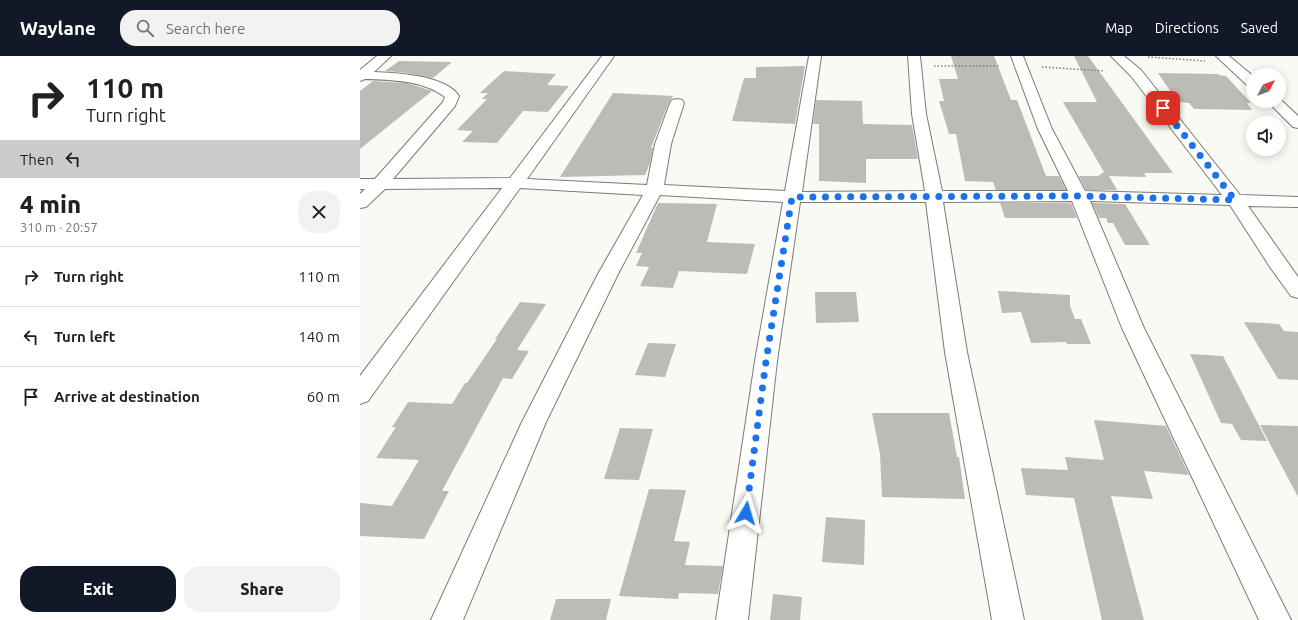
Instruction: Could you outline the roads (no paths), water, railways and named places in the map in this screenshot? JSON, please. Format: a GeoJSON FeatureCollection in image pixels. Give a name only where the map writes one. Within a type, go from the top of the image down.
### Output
{"type":"FeatureCollection","features":[{"type":"Feature","properties":{"kind":"street"},"geometry":{"type":"LineString","coordinates":[[361,76],[385,56]]}},
{"type":"Feature","properties":{"kind":"street"},"geometry":{"type":"LineString","coordinates":[[360,394],[608,56]]}},
{"type":"Feature","properties":{"kind":"street"},"geometry":{"type":"LineString","coordinates":[[732,620],[766,361],[792,197],[805,127],[815,56]]}},
{"type":"Feature","properties":{"kind":"street"},"geometry":{"type":"LineString","coordinates":[[914,56],[919,114],[934,196],[956,352],[1008,620]]}},
{"type":"Feature","properties":{"kind":"street"},"geometry":{"type":"LineString","coordinates":[[1017,56],[1045,129],[1078,196],[1133,328],[1275,620]]}},
{"type":"Feature","properties":{"kind":"street"},"geometry":{"type":"LineString","coordinates":[[1117,56],[1136,73],[1235,200],[1277,263],[1298,291]]}},
{"type":"Feature","properties":{"kind":"street"},"geometry":{"type":"LineString","coordinates":[[1226,59],[1246,77]]}},
{"type":"Feature","properties":{"kind":"street"},"geometry":{"type":"LineString","coordinates":[[360,203],[380,184],[450,103],[452,96],[447,91],[395,76],[361,76]]}},
{"type":"Feature","properties":{"kind":"street"},"geometry":{"type":"LineString","coordinates":[[447,620],[534,422],[608,274],[655,189],[663,144],[678,103]]}},
{"type":"Feature","properties":{"kind":"street"},"geometry":{"type":"LineString","coordinates":[[1281,108],[1298,124]]}},
{"type":"Feature","properties":{"kind":"street"},"geometry":{"type":"LineString","coordinates":[[360,184],[515,183],[792,197],[1078,196],[1298,202]]}}]}
